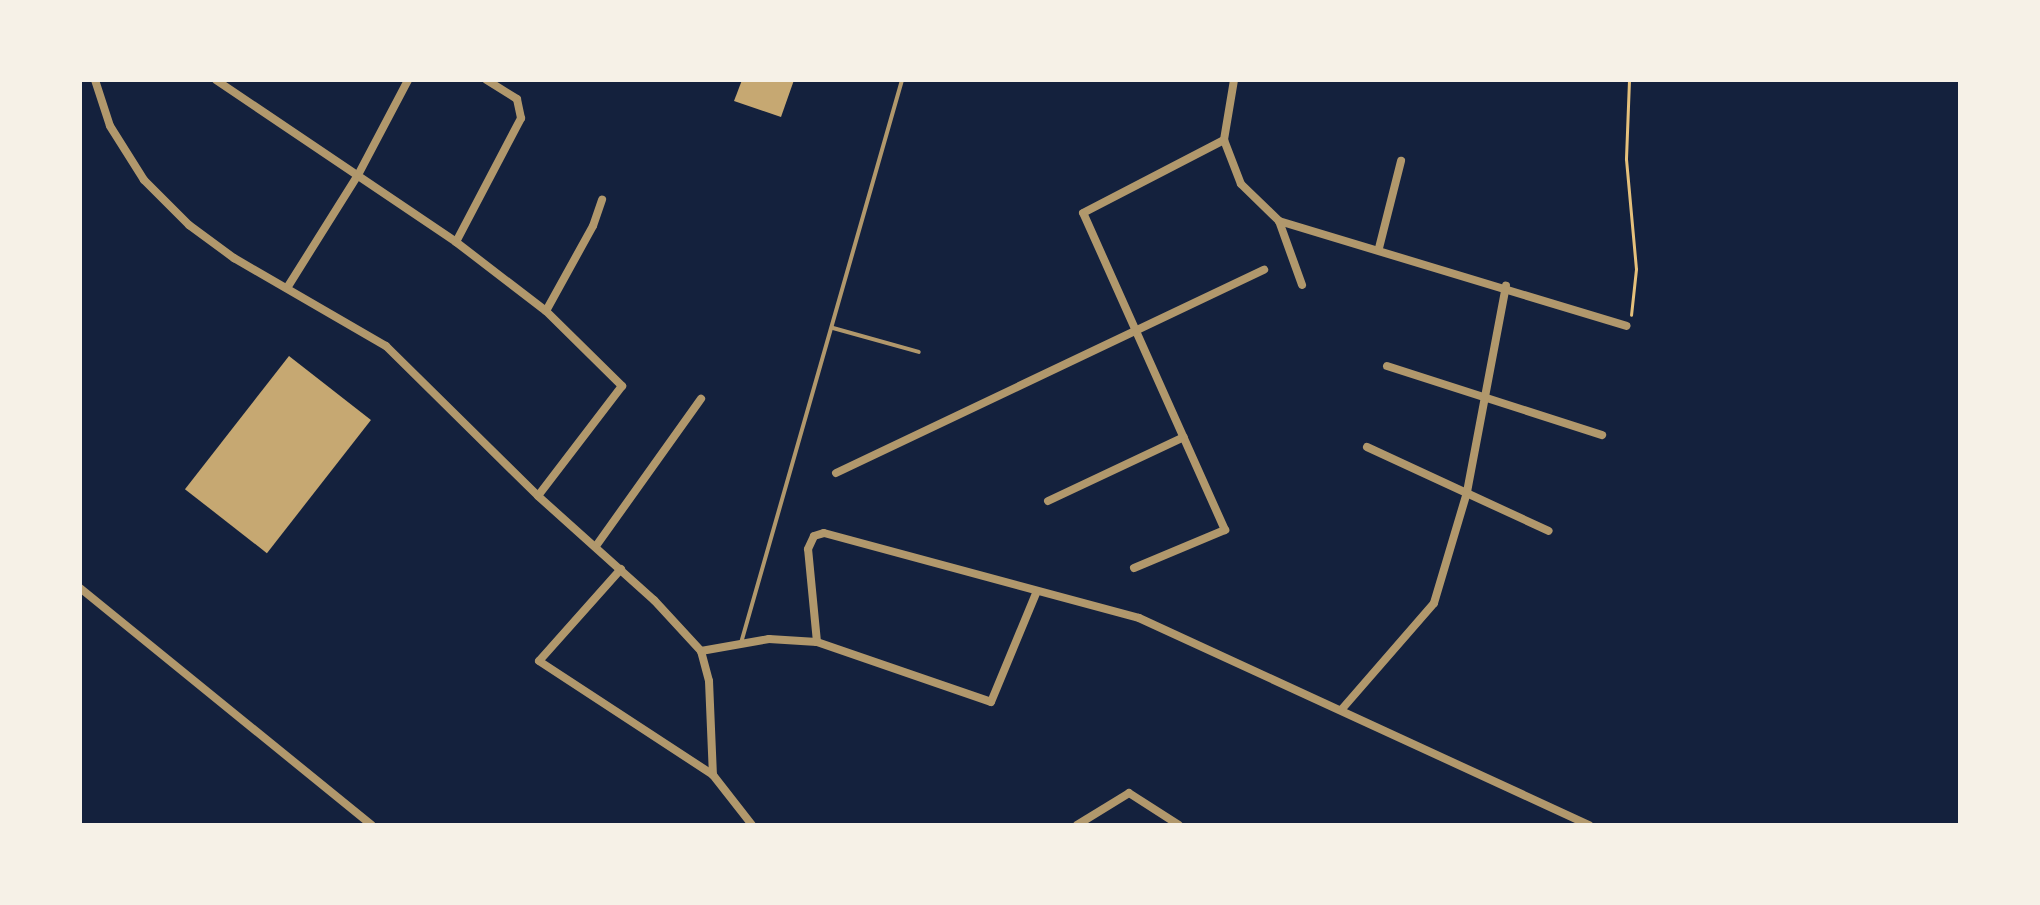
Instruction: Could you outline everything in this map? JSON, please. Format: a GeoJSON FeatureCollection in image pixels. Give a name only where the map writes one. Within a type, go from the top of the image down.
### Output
{"type":"FeatureCollection","features":[{"type":"Feature","properties":{"kind":"street"},"geometry":{"type":"LineString","coordinates":[[95,80],[110,126],[144,180],[189,225],[386,346],[538,496],[621,569],[701,651],[709,681],[713,775]]}},
{"type":"Feature","properties":{"kind":"street"},"geometry":{"type":"LineString","coordinates":[[216,80],[456,242],[546,311],[622,386],[538,496]]}},
{"type":"Feature","properties":{"kind":"street"},"geometry":{"type":"LineString","coordinates":[[287,288],[358,175],[408,80]]}},
{"type":"Feature","properties":{"kind":"street"},"geometry":{"type":"LineString","coordinates":[[456,242],[521,118],[517,99],[487,80]]}},
{"type":"Feature","properties":{"kind":"street"},"geometry":{"type":"LineString","coordinates":[[1234,80],[1224,140],[1241,184],[1279,221],[1302,285]]}},
{"type":"Feature","properties":{"kind":"street"},"geometry":{"type":"LineString","coordinates":[[1134,568],[1225,530],[1083,213],[1224,140]]}},
{"type":"Feature","properties":{"kind":"street"},"geometry":{"type":"LineString","coordinates":[[1379,248],[1401,161]]}},
{"type":"Feature","properties":{"kind":"street"},"geometry":{"type":"LineString","coordinates":[[546,311],[593,226],[602,200]]}},
{"type":"Feature","properties":{"kind":"street"},"geometry":{"type":"LineString","coordinates":[[1279,221],[1506,286],[1627,326]]}},
{"type":"Feature","properties":{"kind":"street"},"geometry":{"type":"LineString","coordinates":[[836,473],[1264,270]]}},
{"type":"Feature","properties":{"kind":"street"},"geometry":{"type":"LineString","coordinates":[[1342,709],[1434,603],[1467,492],[1506,286]]}},
{"type":"Feature","properties":{"kind":"street"},"geometry":{"type":"LineString","coordinates":[[1387,366],[1602,435]]}},
{"type":"Feature","properties":{"kind":"street"},"geometry":{"type":"LineString","coordinates":[[596,546],[701,399]]}},
{"type":"Feature","properties":{"kind":"street"},"geometry":{"type":"LineString","coordinates":[[1048,501],[1184,437]]}},
{"type":"Feature","properties":{"kind":"street"},"geometry":{"type":"LineString","coordinates":[[1367,447],[1549,531]]}},
{"type":"Feature","properties":{"kind":"street"},"geometry":{"type":"LineString","coordinates":[[817,642],[808,549],[814,536],[824,533],[1139,618],[1506,783],[1590,825]]}},
{"type":"Feature","properties":{"kind":"street"},"geometry":{"type":"LineString","coordinates":[[621,569],[539,661],[713,775],[752,825]]}},
{"type":"Feature","properties":{"kind":"street"},"geometry":{"type":"LineString","coordinates":[[80,588],[372,825]]}},
{"type":"Feature","properties":{"kind":"street"},"geometry":{"type":"LineString","coordinates":[[701,651],[741,643],[817,642],[991,702],[1037,591]]}},
{"type":"Feature","properties":{"kind":"street"},"geometry":{"type":"LineString","coordinates":[[1077,825],[1129,793],[1179,825]]}},
{"type":"Feature","properties":{"kind":"lane"},"geometry":{"type":"LineString","coordinates":[[741,643],[902,80]]}},
{"type":"Feature","properties":{"kind":"lane"},"geometry":{"type":"LineString","coordinates":[[833,327],[919,352]]}},
{"type":"Feature","properties":{"kind":"path"},"geometry":{"type":"LineString","coordinates":[[1627,326],[1636,269],[1626,159],[1629,80]]}},
{"type":"Feature","properties":{"kind":"building"},"geometry":{"type":"Polygon","coordinates":[[[742,80],[794,80],[781,117],[734,101],[742,80]]]}},
{"type":"Feature","properties":{"kind":"building"},"geometry":{"type":"Polygon","coordinates":[[[289,356],[371,420],[267,553],[185,489],[289,356]]]}}]}
